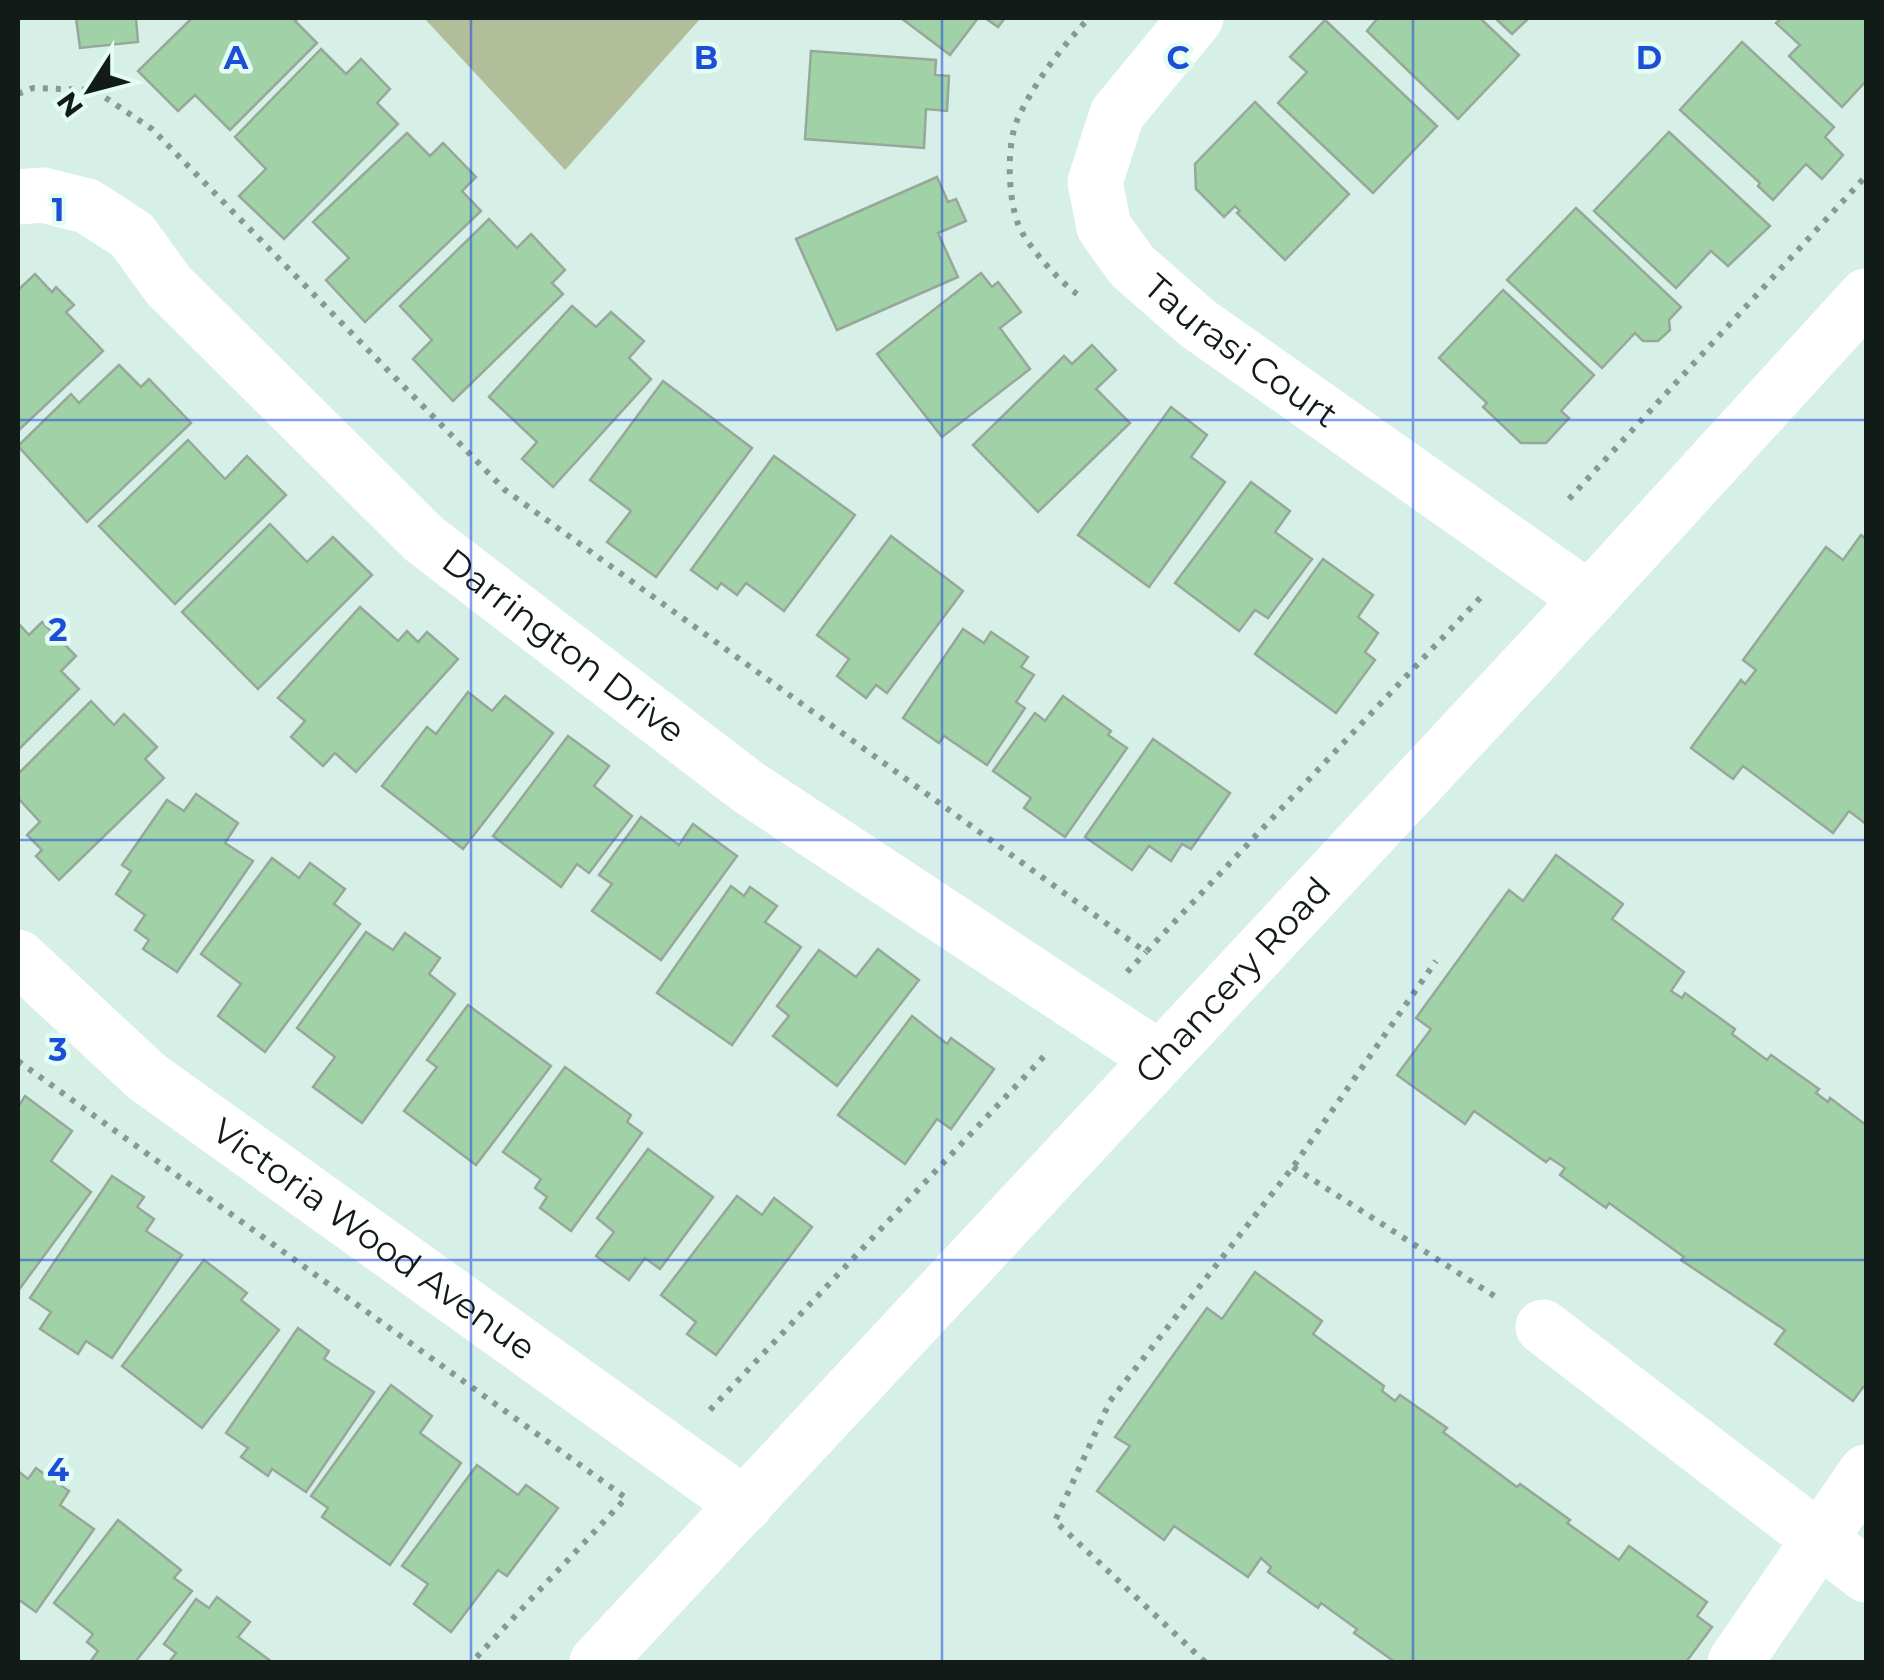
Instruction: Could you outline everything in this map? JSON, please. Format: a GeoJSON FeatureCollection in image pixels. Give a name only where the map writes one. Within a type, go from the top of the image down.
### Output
{"type":"FeatureCollection","features":[{"type":"Feature","properties":{"kind":"street","name":"Taurasi Court"},"geometry":{"type":"LineString","coordinates":[[1196,18],[1117,114],[1095,182],[1104,227],[1132,266],[1197,322],[1588,599]]}},
{"type":"Feature","properties":{"kind":"street","name":"Darrington Drive"},"geometry":{"type":"LineString","coordinates":[[18,198],[43,195],[87,206],[132,234],[168,285],[424,539],[748,787],[1159,1058]]}},
{"type":"Feature","properties":{"kind":"street","name":"Chancery Road"},"geometry":{"type":"LineString","coordinates":[[597,1662],[1866,296]]}},
{"type":"Feature","properties":{"kind":"street","name":"Victoria Wood Avenue"},"geometry":{"type":"LineString","coordinates":[[18,956],[147,1077],[744,1505]]}},
{"type":"Feature","properties":{"kind":"street"},"geometry":{"type":"LineString","coordinates":[[1543,1328],[1866,1575]]}},
{"type":"Feature","properties":{"kind":"street"},"geometry":{"type":"LineString","coordinates":[[1734,1662],[1866,1472]]}},
{"type":"Feature","properties":{"kind":"path"},"geometry":{"type":"LineString","coordinates":[[1089,18],[1056,53],[1016,121],[1009,175],[1018,226],[1062,282],[1093,306]]}},
{"type":"Feature","properties":{"kind":"path"},"geometry":{"type":"LineString","coordinates":[[18,94],[33,88],[94,90],[152,129],[504,490],[1146,952]]}},
{"type":"Feature","properties":{"kind":"path"},"geometry":{"type":"LineString","coordinates":[[1569,499],[1866,176]]}},
{"type":"Feature","properties":{"kind":"path"},"geometry":{"type":"LineString","coordinates":[[472,1662],[1482,597],[1466,586]]}},
{"type":"Feature","properties":{"kind":"path"},"geometry":{"type":"LineString","coordinates":[[1205,1662],[1055,1521],[1110,1401],[1293,1167],[1436,961]]}},
{"type":"Feature","properties":{"kind":"path"},"geometry":{"type":"LineString","coordinates":[[18,1061],[626,1498]]}},
{"type":"Feature","properties":{"kind":"path"},"geometry":{"type":"LineString","coordinates":[[1293,1167],[1543,1328]]}},
{"type":"Feature","properties":{"kind":"green space"},"geometry":{"type":"Polygon","coordinates":[[[424,18],[701,18],[565,170],[424,18]]]}},
{"type":"Feature","properties":{"kind":"building"},"geometry":{"type":"Polygon","coordinates":[[[76,18],[136,18],[138,42],[80,48],[76,18]]]}},
{"type":"Feature","properties":{"kind":"building"},"geometry":{"type":"Polygon","coordinates":[[[192,18],[299,18],[295,21],[317,43],[230,130],[195,95],[178,111],[138,71],[192,18]]]}},
{"type":"Feature","properties":{"kind":"building"},"geometry":{"type":"Polygon","coordinates":[[[901,18],[978,18],[950,55],[901,18]]]}},
{"type":"Feature","properties":{"kind":"building"},"geometry":{"type":"Polygon","coordinates":[[[985,18],[1005,18],[998,27],[985,18]]]}},
{"type":"Feature","properties":{"kind":"building"},"geometry":{"type":"Polygon","coordinates":[[[1375,18],[1480,18],[1519,55],[1458,119],[1367,31],[1375,18]]]}},
{"type":"Feature","properties":{"kind":"building"},"geometry":{"type":"Polygon","coordinates":[[[1495,18],[1529,18],[1512,34],[1495,18]]]}},
{"type":"Feature","properties":{"kind":"building"},"geometry":{"type":"Polygon","coordinates":[[[1782,18],[1866,18],[1866,81],[1842,107],[1789,56],[1800,45],[1776,23],[1782,18]]]}},
{"type":"Feature","properties":{"kind":"building"},"geometry":{"type":"Polygon","coordinates":[[[1325,20],[1437,126],[1373,193],[1278,103],[1307,72],[1290,57],[1325,20]]]}},
{"type":"Feature","properties":{"kind":"building"},"geometry":{"type":"Polygon","coordinates":[[[1742,42],[1834,127],[1825,137],[1843,155],[1822,179],[1806,164],[1773,200],[1758,186],[1760,183],[1680,110],[1742,42]]]}},
{"type":"Feature","properties":{"kind":"building"},"geometry":{"type":"Polygon","coordinates":[[[321,49],[346,74],[361,59],[390,89],[377,103],[398,124],[284,239],[239,196],[266,169],[235,137],[321,49]]]}},
{"type":"Feature","properties":{"kind":"building"},"geometry":{"type":"Polygon","coordinates":[[[811,51],[936,60],[935,75],[949,76],[947,111],[926,109],[924,148],[805,139],[811,51]]]}},
{"type":"Feature","properties":{"kind":"building"},"geometry":{"type":"Polygon","coordinates":[[[1255,102],[1349,194],[1285,260],[1237,213],[1240,211],[1235,206],[1224,217],[1196,189],[1195,164],[1255,102]]]}},
{"type":"Feature","properties":{"kind":"building"},"geometry":{"type":"Polygon","coordinates":[[[1669,132],[1770,226],[1728,266],[1711,251],[1676,288],[1594,211],[1669,132]]]}},
{"type":"Feature","properties":{"kind":"building"},"geometry":{"type":"Polygon","coordinates":[[[407,133],[430,156],[443,143],[476,177],[462,191],[481,211],[365,322],[326,280],[349,258],[313,222],[407,133]]]}},
{"type":"Feature","properties":{"kind":"building"},"geometry":{"type":"Polygon","coordinates":[[[937,177],[948,202],[956,199],[966,221],[938,233],[958,277],[837,330],[796,239],[937,177]]]}},
{"type":"Feature","properties":{"kind":"building"},"geometry":{"type":"Polygon","coordinates":[[[1576,208],[1681,307],[1669,320],[1670,330],[1658,341],[1643,341],[1635,333],[1602,368],[1507,280],[1576,208]]]}},
{"type":"Feature","properties":{"kind":"building"},"geometry":{"type":"Polygon","coordinates":[[[489,219],[517,248],[531,234],[565,270],[552,283],[563,294],[453,401],[413,359],[432,340],[400,306],[489,219]]]}},
{"type":"Feature","properties":{"kind":"building"},"geometry":{"type":"Polygon","coordinates":[[[981,273],[992,287],[998,282],[1021,312],[1000,328],[1030,369],[942,437],[877,354],[981,273]]]}},
{"type":"Feature","properties":{"kind":"building"},"geometry":{"type":"Polygon","coordinates":[[[35,274],[52,292],[56,287],[74,305],[66,312],[103,351],[18,431],[18,290],[35,274]]]}},
{"type":"Feature","properties":{"kind":"building"},"geometry":{"type":"Polygon","coordinates":[[[1503,290],[1594,375],[1561,411],[1569,418],[1546,443],[1521,443],[1483,407],[1487,403],[1439,358],[1503,290]]]}},
{"type":"Feature","properties":{"kind":"building"},"geometry":{"type":"Polygon","coordinates":[[[572,306],[596,327],[611,312],[644,341],[629,358],[651,379],[553,487],[522,459],[537,442],[489,397],[572,306]]]}},
{"type":"Feature","properties":{"kind":"building"},"geometry":{"type":"Polygon","coordinates":[[[1092,345],[1116,370],[1096,389],[1130,423],[1038,512],[973,445],[1064,356],[1072,364],[1092,345]]]}},
{"type":"Feature","properties":{"kind":"building"},"geometry":{"type":"Polygon","coordinates":[[[119,365],[141,387],[149,379],[191,423],[87,522],[18,446],[71,394],[79,403],[119,365]]]}},
{"type":"Feature","properties":{"kind":"building"},"geometry":{"type":"Polygon","coordinates":[[[663,381],[752,448],[656,577],[607,542],[631,511],[590,480],[663,381]]]}},
{"type":"Feature","properties":{"kind":"building"},"geometry":{"type":"Polygon","coordinates":[[[1171,407],[1207,435],[1191,457],[1225,482],[1149,587],[1078,535],[1171,407]]]}},
{"type":"Feature","properties":{"kind":"building"},"geometry":{"type":"Polygon","coordinates":[[[188,440],[225,479],[247,456],[286,495],[175,604],[99,526],[188,440]]]}},
{"type":"Feature","properties":{"kind":"building"},"geometry":{"type":"Polygon","coordinates":[[[774,456],[855,515],[784,611],[746,583],[737,595],[721,583],[717,589],[691,570],[774,456]]]}},
{"type":"Feature","properties":{"kind":"building"},"geometry":{"type":"Polygon","coordinates":[[[1251,482],[1290,511],[1275,532],[1312,559],[1268,618],[1255,610],[1239,631],[1175,583],[1251,482]]]}},
{"type":"Feature","properties":{"kind":"building"},"geometry":{"type":"Polygon","coordinates":[[[270,524],[307,562],[333,537],[372,575],[258,689],[182,612],[270,524]]]}},
{"type":"Feature","properties":{"kind":"building"},"geometry":{"type":"Polygon","coordinates":[[[1861,535],[1866,539],[1866,824],[1849,811],[1833,833],[1743,766],[1733,779],[1691,748],[1741,680],[1745,684],[1756,670],[1743,660],[1826,547],[1843,560],[1861,535]]]}},
{"type":"Feature","properties":{"kind":"building"},"geometry":{"type":"Polygon","coordinates":[[[891,536],[963,591],[887,693],[876,685],[866,698],[837,676],[849,659],[817,635],[891,536]]]}},
{"type":"Feature","properties":{"kind":"building"},"geometry":{"type":"Polygon","coordinates":[[[1323,559],[1373,595],[1358,617],[1378,633],[1365,652],[1375,660],[1336,713],[1255,654],[1323,559]]]}},
{"type":"Feature","properties":{"kind":"building"},"geometry":{"type":"Polygon","coordinates":[[[360,607],[398,641],[407,631],[418,642],[427,632],[458,659],[356,772],[335,753],[323,766],[291,737],[305,721],[278,698],[360,607]]]}},
{"type":"Feature","properties":{"kind":"building"},"geometry":{"type":"Polygon","coordinates":[[[42,622],[76,656],[61,671],[79,689],[18,750],[18,623],[29,635],[42,622]]]}},
{"type":"Feature","properties":{"kind":"building"},"geometry":{"type":"Polygon","coordinates":[[[963,629],[984,643],[991,632],[1028,657],[1021,667],[1034,675],[1016,702],[1025,708],[987,765],[944,736],[939,743],[903,718],[963,629]]]}},
{"type":"Feature","properties":{"kind":"building"},"geometry":{"type":"Polygon","coordinates":[[[468,692],[492,711],[505,696],[553,733],[463,849],[382,786],[427,727],[436,734],[468,692]]]}},
{"type":"Feature","properties":{"kind":"building"},"geometry":{"type":"Polygon","coordinates":[[[1063,696],[1111,731],[1108,735],[1127,748],[1065,837],[1024,808],[1031,798],[993,771],[1035,713],[1045,721],[1063,696]]]}},
{"type":"Feature","properties":{"kind":"building"},"geometry":{"type":"Polygon","coordinates":[[[91,701],[114,725],[124,714],[157,747],[145,759],[164,778],[59,880],[36,856],[42,850],[27,835],[40,822],[18,798],[18,774],[91,701]]]}},
{"type":"Feature","properties":{"kind":"building"},"geometry":{"type":"Polygon","coordinates":[[[568,736],[609,766],[594,786],[632,816],[589,873],[577,864],[561,887],[493,836],[568,736]]]}},
{"type":"Feature","properties":{"kind":"building"},"geometry":{"type":"Polygon","coordinates":[[[1153,739],[1230,793],[1191,849],[1182,844],[1171,861],[1149,846],[1132,870],[1085,837],[1153,739]]]}},
{"type":"Feature","properties":{"kind":"building"},"geometry":{"type":"Polygon","coordinates":[[[196,794],[238,823],[225,843],[253,861],[177,972],[143,949],[149,940],[135,930],[145,915],[116,894],[131,871],[122,865],[167,800],[184,811],[196,794]]]}},
{"type":"Feature","properties":{"kind":"building"},"geometry":{"type":"Polygon","coordinates":[[[641,817],[679,845],[693,824],[737,856],[661,960],[592,911],[612,884],[599,875],[641,817]]]}},
{"type":"Feature","properties":{"kind":"building"},"geometry":{"type":"Polygon","coordinates":[[[1556,855],[1623,904],[1612,919],[1684,972],[1671,991],[1682,998],[1685,993],[1735,1029],[1732,1034],[1767,1060],[1771,1055],[1819,1089],[1816,1093],[1828,1102],[1830,1098],[1866,1125],[1866,1389],[1863,1387],[1853,1401],[1775,1344],[1785,1330],[1681,1260],[1684,1257],[1609,1203],[1606,1208],[1560,1175],[1565,1168],[1550,1158],[1546,1162],[1474,1111],[1465,1124],[1397,1075],[1431,1029],[1416,1018],[1509,890],[1523,901],[1556,855]]]}},
{"type":"Feature","properties":{"kind":"building"},"geometry":{"type":"Polygon","coordinates":[[[272,858],[299,878],[310,863],[345,889],[334,904],[360,924],[265,1052],[218,1016],[241,984],[201,954],[272,858]]]}},
{"type":"Feature","properties":{"kind":"building"},"geometry":{"type":"Polygon","coordinates":[[[731,886],[744,896],[750,887],[777,906],[765,922],[801,947],[732,1045],[657,993],[731,886]]]}},
{"type":"Feature","properties":{"kind":"building"},"geometry":{"type":"Polygon","coordinates":[[[366,932],[393,950],[405,933],[440,958],[429,974],[455,994],[362,1123],[313,1087],[335,1057],[297,1028],[366,932]]]}},
{"type":"Feature","properties":{"kind":"building"},"geometry":{"type":"Polygon","coordinates":[[[878,949],[919,980],[837,1086],[773,1036],[789,1016],[777,1006],[819,950],[856,977],[878,949]]]}},
{"type":"Feature","properties":{"kind":"building"},"geometry":{"type":"Polygon","coordinates":[[[468,1005],[551,1066],[476,1165],[404,1111],[437,1067],[427,1060],[468,1005]]]}},
{"type":"Feature","properties":{"kind":"building"},"geometry":{"type":"Polygon","coordinates":[[[912,1016],[947,1044],[951,1038],[994,1069],[951,1129],[937,1119],[905,1164],[838,1115],[912,1016]]]}},
{"type":"Feature","properties":{"kind":"building"},"geometry":{"type":"Polygon","coordinates":[[[565,1067],[631,1115],[627,1122],[642,1133],[571,1231],[540,1208],[547,1197],[535,1188],[541,1179],[503,1152],[565,1067]]]}},
{"type":"Feature","properties":{"kind":"building"},"geometry":{"type":"Polygon","coordinates":[[[25,1096],[72,1131],[51,1161],[91,1192],[18,1291],[18,1107],[25,1096]]]}},
{"type":"Feature","properties":{"kind":"building"},"geometry":{"type":"Polygon","coordinates":[[[648,1149],[713,1197],[660,1269],[645,1258],[629,1280],[596,1256],[614,1232],[597,1218],[648,1149]]]}},
{"type":"Feature","properties":{"kind":"building"},"geometry":{"type":"Polygon","coordinates":[[[112,1176],[144,1197],[137,1207],[154,1219],[146,1231],[182,1255],[112,1358],[86,1341],[78,1354],[40,1329],[51,1312],[30,1298],[112,1176]]]}},
{"type":"Feature","properties":{"kind":"building"},"geometry":{"type":"Polygon","coordinates":[[[737,1196],[762,1215],[774,1198],[812,1227],[716,1355],[687,1334],[696,1322],[661,1295],[737,1196]]]}},
{"type":"Feature","properties":{"kind":"building"},"geometry":{"type":"Polygon","coordinates":[[[204,1260],[247,1293],[241,1300],[279,1330],[202,1428],[122,1366],[204,1260]]]}},
{"type":"Feature","properties":{"kind":"building"},"geometry":{"type":"Polygon","coordinates":[[[1255,1272],[1322,1321],[1313,1334],[1384,1386],[1382,1391],[1395,1401],[1400,1395],[1447,1428],[1443,1432],[1517,1487],[1520,1484],[1570,1520],[1567,1523],[1619,1560],[1629,1546],[1707,1602],[1697,1616],[1712,1627],[1686,1662],[1395,1662],[1321,1603],[1318,1608],[1268,1572],[1271,1567],[1261,1558],[1248,1577],[1174,1526],[1164,1540],[1097,1491],[1130,1446],[1115,1437],[1207,1308],[1222,1319],[1255,1272]]]}},
{"type":"Feature","properties":{"kind":"building"},"geometry":{"type":"Polygon","coordinates":[[[298,1328],[329,1351],[324,1359],[374,1392],[306,1492],[272,1469],[268,1476],[241,1457],[248,1448],[226,1433],[298,1328]]]}},
{"type":"Feature","properties":{"kind":"building"},"geometry":{"type":"Polygon","coordinates":[[[391,1385],[432,1416],[420,1433],[461,1463],[390,1565],[322,1517],[328,1508],[311,1496],[391,1385]]]}},
{"type":"Feature","properties":{"kind":"building"},"geometry":{"type":"Polygon","coordinates":[[[477,1465],[518,1495],[526,1485],[558,1508],[507,1576],[498,1570],[451,1632],[414,1604],[428,1584],[402,1566],[477,1465]]]}},
{"type":"Feature","properties":{"kind":"building"},"geometry":{"type":"Polygon","coordinates":[[[36,1468],[69,1491],[60,1505],[94,1529],[36,1612],[18,1599],[18,1471],[28,1479],[36,1468]]]}},
{"type":"Feature","properties":{"kind":"building"},"geometry":{"type":"Polygon","coordinates":[[[118,1520],[181,1570],[174,1578],[192,1591],[135,1662],[90,1662],[98,1651],[87,1642],[93,1634],[54,1603],[118,1520]]]}},
{"type":"Feature","properties":{"kind":"building"},"geometry":{"type":"Polygon","coordinates":[[[217,1597],[250,1622],[238,1637],[272,1662],[169,1662],[176,1653],[164,1644],[196,1599],[209,1608],[217,1597]]]}}]}
